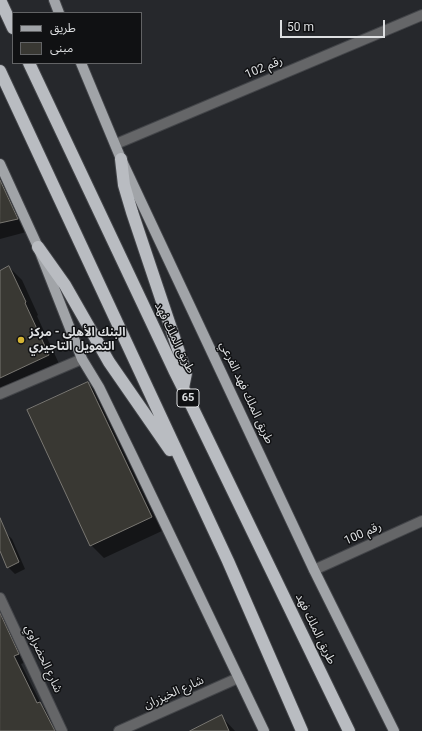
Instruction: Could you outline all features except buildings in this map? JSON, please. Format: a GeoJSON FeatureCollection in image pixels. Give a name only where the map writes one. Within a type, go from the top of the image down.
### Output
{"type":"FeatureCollection","features":[{"type":"Feature","properties":{"kind":"highway"},"geometry":{"type":"LineString","coordinates":[[0,0],[12,26]]}},
{"type":"Feature","properties":{"kind":"highway","name":"طريق الملك فهد"},"geometry":{"type":"LineString","coordinates":[[29,64],[174,370],[349,731]]}},
{"type":"Feature","properties":{"kind":"highway"},"geometry":{"type":"LineString","coordinates":[[0,72],[228,562],[302,731]]}},
{"type":"Feature","properties":{"kind":"highway"},"geometry":{"type":"LineString","coordinates":[[121,159],[124,185],[132,212],[186,373],[183,388]]}},
{"type":"Feature","properties":{"kind":"highway"},"geometry":{"type":"LineString","coordinates":[[38,247],[65,285],[109,362],[188,476]]}},
{"type":"Feature","properties":{"kind":"main road"},"geometry":{"type":"LineString","coordinates":[[54,0],[59,12]]}},
{"type":"Feature","properties":{"kind":"main road","name":"طريق الملك فهد الفرعي"},"geometry":{"type":"LineString","coordinates":[[81,64],[121,159],[314,570],[394,731]]}},
{"type":"Feature","properties":{"kind":"main road"},"geometry":{"type":"LineString","coordinates":[[0,164],[38,247],[82,359],[99,387],[129,448],[264,731]]}},
{"type":"Feature","properties":{"kind":"street","name":"رقم 102"},"geometry":{"type":"LineString","coordinates":[[116,144],[422,15]]}},
{"type":"Feature","properties":{"kind":"street"},"geometry":{"type":"LineString","coordinates":[[0,394],[82,359]]}},
{"type":"Feature","properties":{"kind":"street","name":"رقم 100"},"geometry":{"type":"LineString","coordinates":[[314,570],[422,521]]}},
{"type":"Feature","properties":{"kind":"street","name":"شارع الحضراوي"},"geometry":{"type":"LineString","coordinates":[[0,598],[62,731]]}},
{"type":"Feature","properties":{"kind":"street","name":"شارع الخيزران"},"geometry":{"type":"LineString","coordinates":[[119,731],[238,678]]}},
{"type":"Feature","properties":{"kind":"place","name":"البنك الأهلي - مركز التمويل التاجيري"},"geometry":{"type":"Point","coordinates":[21,340]}}]}
